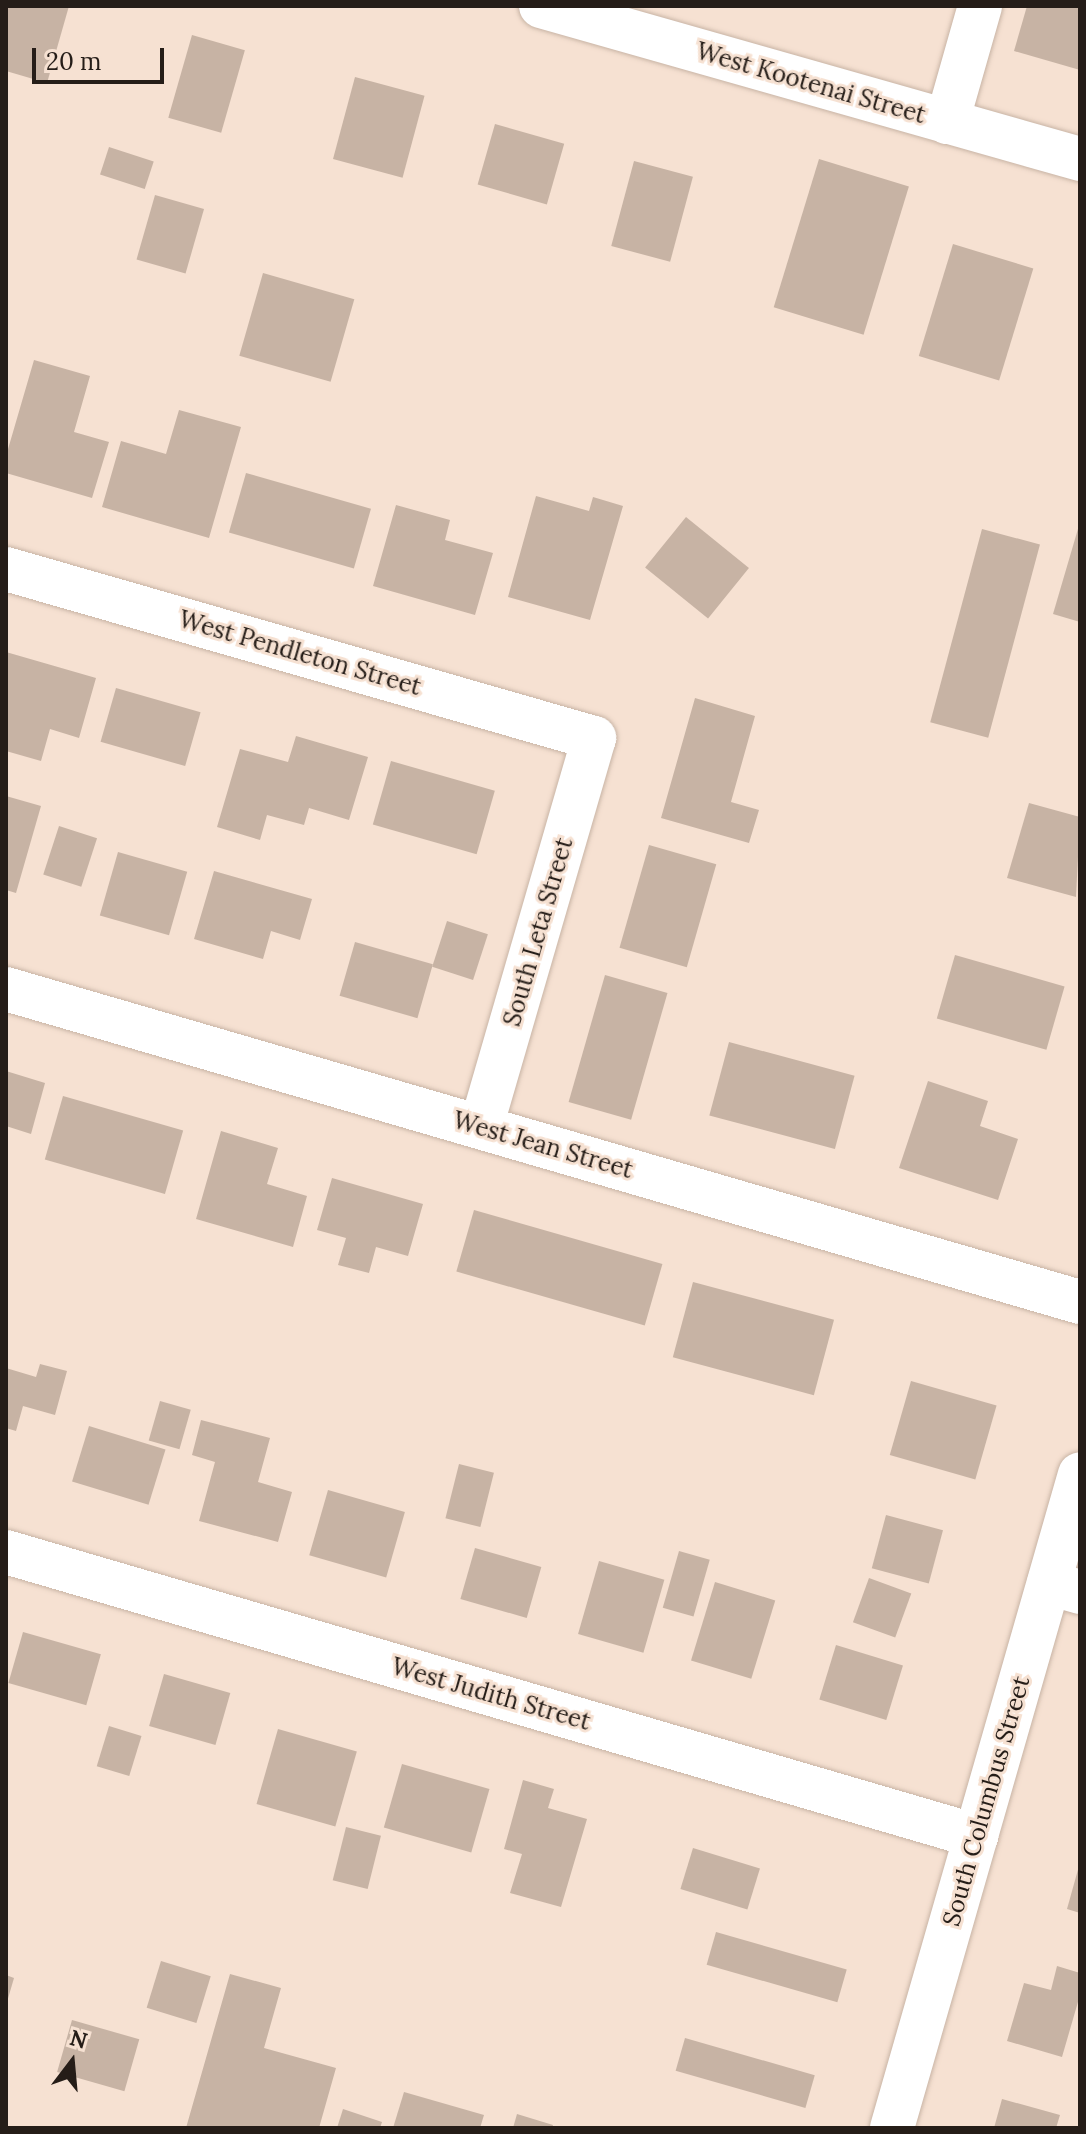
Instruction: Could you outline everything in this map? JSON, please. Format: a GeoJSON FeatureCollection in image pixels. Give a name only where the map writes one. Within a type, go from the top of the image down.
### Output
{"type":"FeatureCollection","features":[{"type":"Feature","properties":{"kind":"street","name":"West Kootenai Street"},"geometry":{"type":"LineString","coordinates":[[541,6],[1080,159]]}},
{"type":"Feature","properties":{"kind":"street"},"geometry":{"type":"LineString","coordinates":[[947,122],[980,6]]}},
{"type":"Feature","properties":{"kind":"street","name":"West Pendleton Street"},"geometry":{"type":"LineString","coordinates":[[6,569],[594,738]]}},
{"type":"Feature","properties":{"kind":"street","name":"South Leta Street"},"geometry":{"type":"LineString","coordinates":[[481,1127],[594,738]]}},
{"type":"Feature","properties":{"kind":"street","name":"West Jean Street"},"geometry":{"type":"LineString","coordinates":[[6,989],[1080,1302]]}},
{"type":"Feature","properties":{"kind":"street","name":"South Columbus Street"},"geometry":{"type":"LineString","coordinates":[[892,2128],[976,1836],[1064,1588],[1080,1474]]}},
{"type":"Feature","properties":{"kind":"street","name":"West Judith Street"},"geometry":{"type":"LineString","coordinates":[[6,1552],[976,1836]]}},
{"type":"Feature","properties":{"kind":"building"},"geometry":{"type":"Polygon","coordinates":[[[6,6],[69,6],[47,83],[6,71],[6,6]]]}},
{"type":"Feature","properties":{"kind":"building"},"geometry":{"type":"Polygon","coordinates":[[[1027,6],[1080,6],[1080,70],[1014,51],[1027,6]]]}},
{"type":"Feature","properties":{"kind":"building"},"geometry":{"type":"Polygon","coordinates":[[[192,35],[245,50],[221,133],[168,118],[192,35]]]}},
{"type":"Feature","properties":{"kind":"building"},"geometry":{"type":"Polygon","coordinates":[[[355,77],[425,96],[403,178],[333,159],[355,77]]]}},
{"type":"Feature","properties":{"kind":"building"},"geometry":{"type":"Polygon","coordinates":[[[495,124],[564,144],[547,204],[478,185],[495,124]]]}},
{"type":"Feature","properties":{"kind":"building"},"geometry":{"type":"Polygon","coordinates":[[[109,147],[154,162],[145,189],[100,175],[109,147]]]}},
{"type":"Feature","properties":{"kind":"building"},"geometry":{"type":"Polygon","coordinates":[[[819,159],[909,186],[864,335],[774,307],[819,159]]]}},
{"type":"Feature","properties":{"kind":"building"},"geometry":{"type":"Polygon","coordinates":[[[634,161],[693,177],[670,262],[611,246],[634,161]]]}},
{"type":"Feature","properties":{"kind":"building"},"geometry":{"type":"Polygon","coordinates":[[[155,195],[204,209],[186,273],[137,259],[155,195]]]}},
{"type":"Feature","properties":{"kind":"building"},"geometry":{"type":"Polygon","coordinates":[[[953,244],[1033,269],[999,380],[919,356],[953,244]]]}},
{"type":"Feature","properties":{"kind":"building"},"geometry":{"type":"Polygon","coordinates":[[[263,273],[354,299],[331,382],[239,356],[263,273]]]}},
{"type":"Feature","properties":{"kind":"building"},"geometry":{"type":"Polygon","coordinates":[[[34,360],[90,376],[74,432],[109,442],[92,498],[6,473],[6,456],[34,360]]]}},
{"type":"Feature","properties":{"kind":"building"},"geometry":{"type":"Polygon","coordinates":[[[179,410],[241,427],[209,538],[102,507],[121,441],[166,454],[179,410]]]}},
{"type":"Feature","properties":{"kind":"building"},"geometry":{"type":"Polygon","coordinates":[[[246,473],[371,509],[354,568],[229,533],[246,473]]]}},
{"type":"Feature","properties":{"kind":"building"},"geometry":{"type":"Polygon","coordinates":[[[536,496],[589,511],[593,497],[623,506],[590,620],[508,597],[536,496]]]}},
{"type":"Feature","properties":{"kind":"building"},"geometry":{"type":"Polygon","coordinates":[[[396,505],[450,520],[445,540],[493,553],[475,615],[373,586],[396,505]]]}},
{"type":"Feature","properties":{"kind":"building"},"geometry":{"type":"Polygon","coordinates":[[[686,517],[749,568],[708,618],[645,568],[686,517]]]}},
{"type":"Feature","properties":{"kind":"building"},"geometry":{"type":"Polygon","coordinates":[[[1080,522],[1080,622],[1053,614],[1080,522]]]}},
{"type":"Feature","properties":{"kind":"building"},"geometry":{"type":"Polygon","coordinates":[[[982,529],[1040,545],[988,738],[930,722],[982,529]]]}},
{"type":"Feature","properties":{"kind":"building"},"geometry":{"type":"Polygon","coordinates":[[[6,652],[96,678],[79,738],[50,729],[41,761],[6,751],[6,652]]]}},
{"type":"Feature","properties":{"kind":"building"},"geometry":{"type":"Polygon","coordinates":[[[116,688],[201,712],[185,766],[101,742],[116,688]]]}},
{"type":"Feature","properties":{"kind":"building"},"geometry":{"type":"Polygon","coordinates":[[[695,698],[755,716],[731,802],[759,810],[749,843],[661,818],[695,698]]]}},
{"type":"Feature","properties":{"kind":"building"},"geometry":{"type":"Polygon","coordinates":[[[296,736],[368,757],[349,820],[309,808],[304,825],[267,815],[260,840],[217,827],[240,749],[288,762],[296,736]]]}},
{"type":"Feature","properties":{"kind":"building"},"geometry":{"type":"Polygon","coordinates":[[[391,761],[495,791],[477,854],[373,824],[391,761]]]}},
{"type":"Feature","properties":{"kind":"building"},"geometry":{"type":"Polygon","coordinates":[[[6,796],[41,806],[16,893],[6,890],[6,796]]]}},
{"type":"Feature","properties":{"kind":"building"},"geometry":{"type":"Polygon","coordinates":[[[1029,803],[1080,817],[1076,897],[1007,878],[1029,803]]]}},
{"type":"Feature","properties":{"kind":"building"},"geometry":{"type":"Polygon","coordinates":[[[59,826],[97,838],[81,887],[43,875],[59,826]]]}},
{"type":"Feature","properties":{"kind":"building"},"geometry":{"type":"Polygon","coordinates":[[[649,845],[716,864],[687,967],[620,948],[649,845]]]}},
{"type":"Feature","properties":{"kind":"building"},"geometry":{"type":"Polygon","coordinates":[[[118,852],[187,872],[169,935],[100,915],[118,852]]]}},
{"type":"Feature","properties":{"kind":"building"},"geometry":{"type":"Polygon","coordinates":[[[214,871],[312,899],[300,940],[271,931],[263,959],[194,939],[214,871]]]}},
{"type":"Feature","properties":{"kind":"building"},"geometry":{"type":"Polygon","coordinates":[[[447,921],[488,934],[473,980],[432,967],[447,921]]]}},
{"type":"Feature","properties":{"kind":"building"},"geometry":{"type":"Polygon","coordinates":[[[355,942],[433,964],[417,1018],[340,996],[355,942]]]}},
{"type":"Feature","properties":{"kind":"building"},"geometry":{"type":"Polygon","coordinates":[[[955,955],[1065,986],[1046,1050],[937,1018],[955,955]]]}},
{"type":"Feature","properties":{"kind":"building"},"geometry":{"type":"Polygon","coordinates":[[[605,975],[667,993],[631,1120],[569,1102],[605,975]]]}},
{"type":"Feature","properties":{"kind":"building"},"geometry":{"type":"Polygon","coordinates":[[[729,1042],[855,1076],[835,1149],[709,1115],[729,1042]]]}},
{"type":"Feature","properties":{"kind":"building"},"geometry":{"type":"Polygon","coordinates":[[[6,1071],[45,1083],[31,1134],[6,1126],[6,1071]]]}},
{"type":"Feature","properties":{"kind":"building"},"geometry":{"type":"Polygon","coordinates":[[[928,1081],[988,1101],[980,1126],[1018,1139],[998,1200],[899,1168],[928,1081]]]}},
{"type":"Feature","properties":{"kind":"building"},"geometry":{"type":"Polygon","coordinates":[[[63,1096],[183,1130],[165,1194],[45,1159],[63,1096]]]}},
{"type":"Feature","properties":{"kind":"building"},"geometry":{"type":"Polygon","coordinates":[[[221,1131],[278,1148],[267,1184],[307,1196],[293,1247],[196,1219],[221,1131]]]}},
{"type":"Feature","properties":{"kind":"building"},"geometry":{"type":"Polygon","coordinates":[[[332,1178],[423,1204],[408,1256],[376,1247],[369,1273],[338,1265],[346,1238],[317,1230],[332,1178]]]}},
{"type":"Feature","properties":{"kind":"building"},"geometry":{"type":"Polygon","coordinates":[[[474,1210],[662,1264],[645,1326],[456,1272],[474,1210]]]}},
{"type":"Feature","properties":{"kind":"building"},"geometry":{"type":"Polygon","coordinates":[[[693,1282],[834,1320],[814,1395],[673,1357],[693,1282]]]}},
{"type":"Feature","properties":{"kind":"building"},"geometry":{"type":"Polygon","coordinates":[[[40,1364],[67,1371],[55,1415],[23,1406],[16,1431],[6,1428],[6,1368],[36,1377],[40,1364]]]}},
{"type":"Feature","properties":{"kind":"building"},"geometry":{"type":"Polygon","coordinates":[[[911,1381],[997,1406],[975,1480],[890,1455],[911,1381]]]}},
{"type":"Feature","properties":{"kind":"building"},"geometry":{"type":"Polygon","coordinates":[[[160,1401],[191,1410],[179,1449],[149,1440],[160,1401]]]}},
{"type":"Feature","properties":{"kind":"building"},"geometry":{"type":"Polygon","coordinates":[[[201,1420],[270,1438],[258,1482],[292,1492],[278,1542],[199,1521],[215,1462],[192,1455],[201,1420]]]}},
{"type":"Feature","properties":{"kind":"building"},"geometry":{"type":"Polygon","coordinates":[[[89,1426],[166,1449],[149,1505],[72,1481],[89,1426]]]}},
{"type":"Feature","properties":{"kind":"building"},"geometry":{"type":"Polygon","coordinates":[[[459,1464],[494,1473],[480,1527],[445,1518],[459,1464]]]}},
{"type":"Feature","properties":{"kind":"building"},"geometry":{"type":"Polygon","coordinates":[[[328,1490],[405,1512],[386,1577],[309,1555],[328,1490]]]}},
{"type":"Feature","properties":{"kind":"building"},"geometry":{"type":"Polygon","coordinates":[[[886,1515],[943,1530],[929,1583],[872,1568],[886,1515]]]}},
{"type":"Feature","properties":{"kind":"building"},"geometry":{"type":"Polygon","coordinates":[[[475,1548],[541,1567],[527,1618],[460,1599],[475,1548]]]}},
{"type":"Feature","properties":{"kind":"building"},"geometry":{"type":"Polygon","coordinates":[[[679,1551],[710,1560],[693,1617],[663,1608],[679,1551]]]}},
{"type":"Feature","properties":{"kind":"building"},"geometry":{"type":"Polygon","coordinates":[[[599,1561],[664,1580],[643,1653],[578,1634],[599,1561]]]}},
{"type":"Feature","properties":{"kind":"building"},"geometry":{"type":"Polygon","coordinates":[[[869,1578],[911,1593],[895,1638],[853,1622],[869,1578]]]}},
{"type":"Feature","properties":{"kind":"building"},"geometry":{"type":"Polygon","coordinates":[[[715,1582],[775,1600],[751,1679],[691,1660],[715,1582]]]}},
{"type":"Feature","properties":{"kind":"building"},"geometry":{"type":"Polygon","coordinates":[[[23,1632],[101,1654],[86,1705],[8,1683],[23,1632]]]}},
{"type":"Feature","properties":{"kind":"building"},"geometry":{"type":"Polygon","coordinates":[[[836,1645],[903,1665],[886,1720],[819,1700],[836,1645]]]}},
{"type":"Feature","properties":{"kind":"building"},"geometry":{"type":"Polygon","coordinates":[[[164,1674],[230,1693],[215,1745],[149,1726],[164,1674]]]}},
{"type":"Feature","properties":{"kind":"building"},"geometry":{"type":"Polygon","coordinates":[[[109,1726],[142,1736],[129,1776],[97,1766],[109,1726]]]}},
{"type":"Feature","properties":{"kind":"building"},"geometry":{"type":"Polygon","coordinates":[[[278,1729],[357,1752],[335,1827],[257,1804],[278,1729]]]}},
{"type":"Feature","properties":{"kind":"building"},"geometry":{"type":"Polygon","coordinates":[[[402,1764],[489,1789],[471,1853],[384,1827],[402,1764]]]}},
{"type":"Feature","properties":{"kind":"building"},"geometry":{"type":"Polygon","coordinates":[[[523,1780],[554,1789],[548,1808],[587,1819],[561,1907],[510,1893],[522,1854],[504,1849],[523,1780]]]}},
{"type":"Feature","properties":{"kind":"building"},"geometry":{"type":"Polygon","coordinates":[[[346,1827],[381,1836],[368,1889],[333,1880],[346,1827]]]}},
{"type":"Feature","properties":{"kind":"building"},"geometry":{"type":"Polygon","coordinates":[[[693,1848],[760,1868],[747,1910],[680,1889],[693,1848]]]}},
{"type":"Feature","properties":{"kind":"building"},"geometry":{"type":"Polygon","coordinates":[[[1080,1866],[1080,1913],[1067,1909],[1080,1866]]]}},
{"type":"Feature","properties":{"kind":"building"},"geometry":{"type":"Polygon","coordinates":[[[716,1932],[847,1969],[837,2002],[707,1965],[716,1932]]]}},
{"type":"Feature","properties":{"kind":"building"},"geometry":{"type":"Polygon","coordinates":[[[161,1961],[211,1976],[196,2023],[147,2008],[161,1961]]]}},
{"type":"Feature","properties":{"kind":"building"},"geometry":{"type":"Polygon","coordinates":[[[1057,1966],[1080,1973],[1080,1995],[1062,2057],[1007,2041],[1024,1983],[1051,1990],[1057,1966]]]}},
{"type":"Feature","properties":{"kind":"building"},"geometry":{"type":"Polygon","coordinates":[[[230,1974],[281,1988],[264,2048],[336,2068],[319,2128],[186,2128],[230,1974]]]}},
{"type":"Feature","properties":{"kind":"building"},"geometry":{"type":"Polygon","coordinates":[[[6,1975],[14,1978],[7,2002],[6,2002],[6,1975]]]}},
{"type":"Feature","properties":{"kind":"building"},"geometry":{"type":"Polygon","coordinates":[[[72,2020],[139,2039],[124,2091],[57,2072],[72,2020]]]}},
{"type":"Feature","properties":{"kind":"building"},"geometry":{"type":"Polygon","coordinates":[[[685,2038],[815,2075],[805,2108],[676,2071],[685,2038]]]}},
{"type":"Feature","properties":{"kind":"building"},"geometry":{"type":"Polygon","coordinates":[[[404,2092],[484,2115],[480,2128],[393,2128],[404,2092]]]}},
{"type":"Feature","properties":{"kind":"building"},"geometry":{"type":"Polygon","coordinates":[[[1002,2099],[1060,2115],[1056,2128],[994,2128],[1002,2099]]]}},
{"type":"Feature","properties":{"kind":"building"},"geometry":{"type":"Polygon","coordinates":[[[343,2109],[382,2122],[380,2128],[337,2128],[343,2109]]]}},
{"type":"Feature","properties":{"kind":"building"},"geometry":{"type":"Polygon","coordinates":[[[517,2114],[553,2125],[552,2128],[513,2128],[517,2114]]]}}]}
